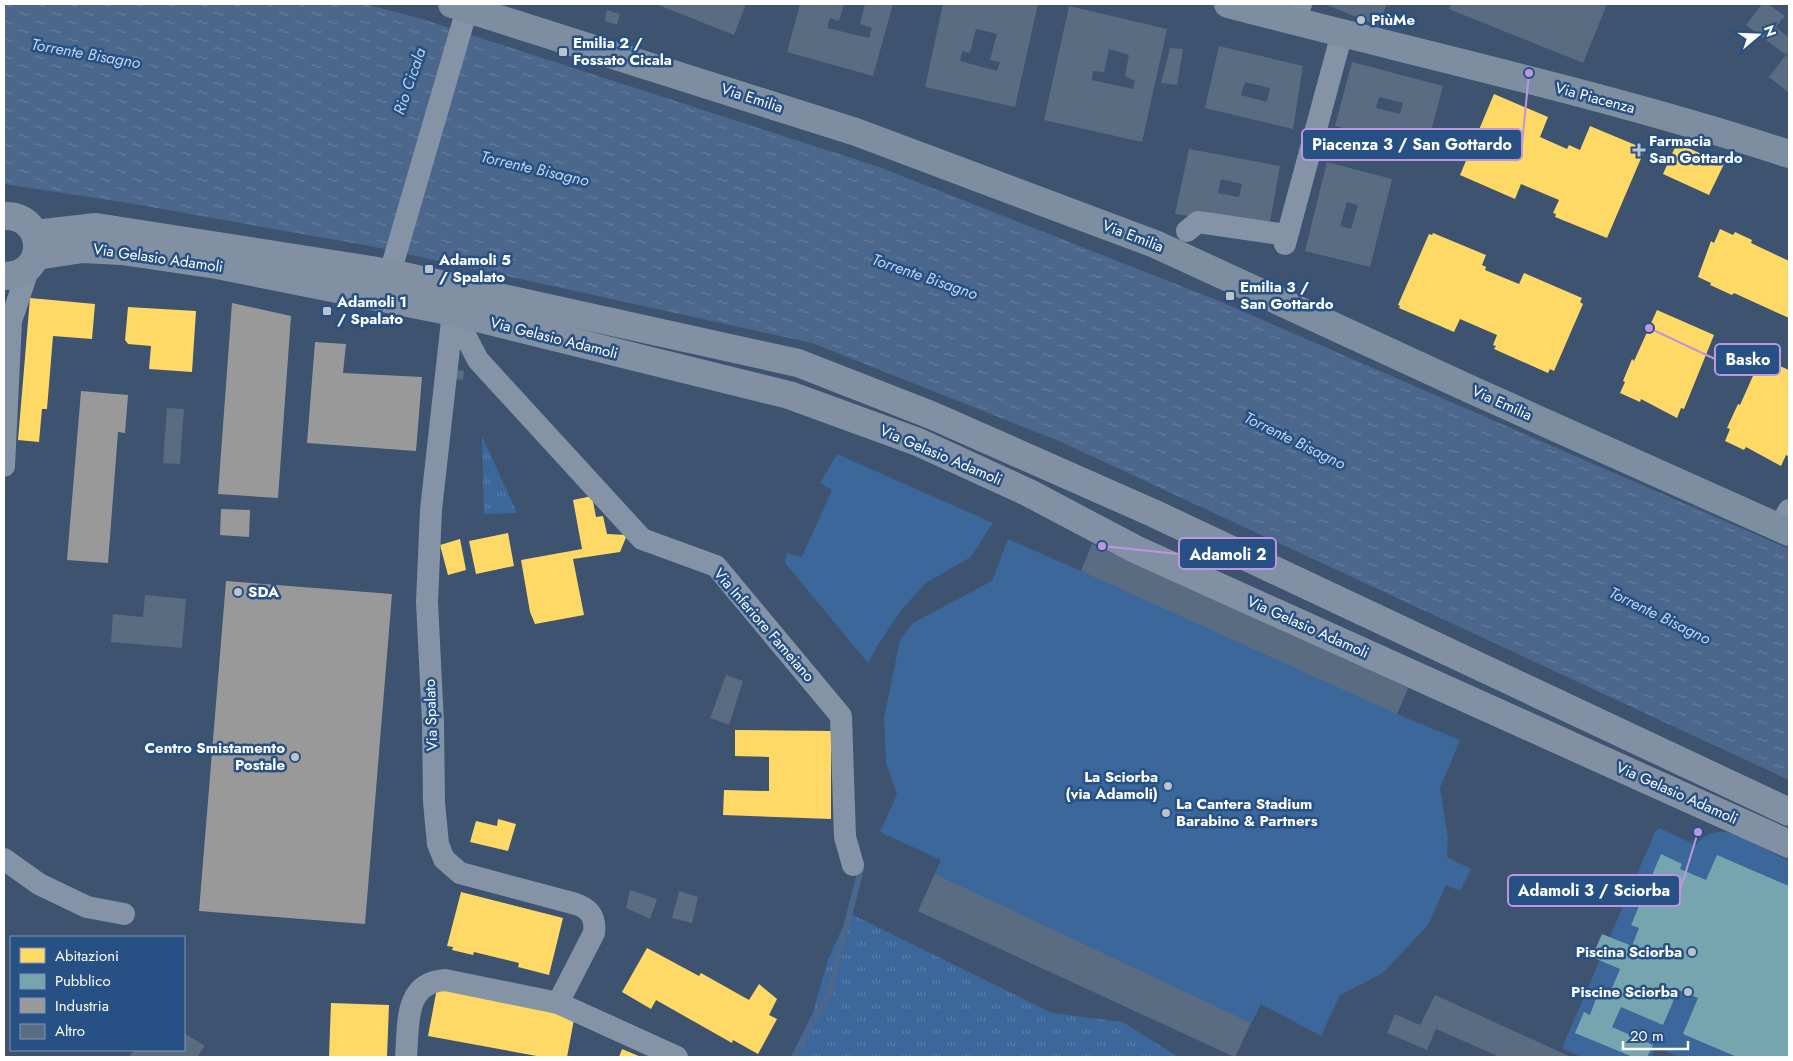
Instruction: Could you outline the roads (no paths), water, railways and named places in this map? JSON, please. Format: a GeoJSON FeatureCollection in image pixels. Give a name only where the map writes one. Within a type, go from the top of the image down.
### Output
{"type":"FeatureCollection","features":[{"type":"Feature","properties":{"kind":"main road","name":"Via Piacenza"},"geometry":{"type":"LineString","coordinates":[[1228,4],[1298,13],[1342,33],[1488,68],[1719,132],[1789,154]]}},
{"type":"Feature","properties":{"kind":"main road","name":"Via Emilia"},"geometry":{"type":"LineString","coordinates":[[460,15],[856,132],[1155,244],[1786,523]]}},
{"type":"Feature","properties":{"kind":"main road"},"geometry":{"type":"LineString","coordinates":[[4,216],[23,220],[26,258]]}},
{"type":"Feature","properties":{"kind":"main road","name":"Via Gelasio Adamoli"},"geometry":{"type":"LineString","coordinates":[[26,258],[96,227],[392,265],[798,363],[931,415],[1153,513],[1789,812]]}},
{"type":"Feature","properties":{"kind":"main road","name":"Via Gelasio Adamoli"},"geometry":{"type":"LineString","coordinates":[[26,258],[83,249],[122,251],[217,265],[453,312],[789,395],[918,442],[1029,493],[1135,548],[1789,844]]}},
{"type":"Feature","properties":{"kind":"street"},"geometry":{"type":"LineString","coordinates":[[392,265],[460,15]]}},
{"type":"Feature","properties":{"kind":"street"},"geometry":{"type":"LineString","coordinates":[[1187,231],[1198,222],[1286,240],[1342,33]]}},
{"type":"Feature","properties":{"kind":"street"},"geometry":{"type":"LineString","coordinates":[[4,466],[11,322],[26,258]]}},
{"type":"Feature","properties":{"kind":"street"},"geometry":{"type":"LineString","coordinates":[[4,300],[11,322]]}},
{"type":"Feature","properties":{"kind":"street","name":"Via Inferiore Fameiano"},"geometry":{"type":"LineString","coordinates":[[453,312],[478,360],[642,539],[716,566],[841,716],[845,837],[853,865]]}},
{"type":"Feature","properties":{"kind":"street","name":"Via Spalato"},"geometry":{"type":"LineString","coordinates":[[453,312],[431,510],[426,602],[433,723],[434,802],[438,844],[444,860],[460,873],[576,904],[592,914],[596,924],[594,933],[558,1003]]}},
{"type":"Feature","properties":{"kind":"street"},"geometry":{"type":"LineString","coordinates":[[4,859],[39,884],[87,907],[124,914]]}},
{"type":"Feature","properties":{"kind":"street"},"geometry":{"type":"LineString","coordinates":[[406,1057],[412,1002],[417,993],[430,983],[445,980],[558,1003],[678,1057]]}},
{"type":"Feature","properties":{"kind":"water"},"geometry":{"type":"Polygon","coordinates":[[[4,4],[365,4],[422,19],[879,167],[1219,301],[1789,549],[1789,780],[1059,441],[812,343],[375,247],[128,203],[4,184],[4,4]]]}},
{"type":"Feature","properties":{"kind":"waterway"},"geometry":{"type":"LineString","coordinates":[[794,1057],[829,994],[861,869]]}},
{"type":"Feature","properties":{"kind":"place","name":"PiùMe"},"geometry":{"type":"Point","coordinates":[1361,20]}},
{"type":"Feature","properties":{"kind":"place","name":"Emilia 2 / Fossato Cicala"},"geometry":{"type":"Point","coordinates":[563,52]}},
{"type":"Feature","properties":{"kind":"place","name":"Piacenza 3 / San Gottardo"},"geometry":{"type":"Point","coordinates":[1529,73]}},
{"type":"Feature","properties":{"kind":"place","name":"Farmacia San Gottardo"},"geometry":{"type":"Point","coordinates":[1639,150]}},
{"type":"Feature","properties":{"kind":"place","name":"Adamoli 5 / Spalato"},"geometry":{"type":"Point","coordinates":[429,269]}},
{"type":"Feature","properties":{"kind":"place","name":"Emilia 3 / San Gottardo"},"geometry":{"type":"Point","coordinates":[1230,296]}},
{"type":"Feature","properties":{"kind":"place","name":"Adamoli 1 / Spalato"},"geometry":{"type":"Point","coordinates":[327,311]}},
{"type":"Feature","properties":{"kind":"place","name":"Basko"},"geometry":{"type":"Point","coordinates":[1649,328]}},
{"type":"Feature","properties":{"kind":"place","name":"Adamoli 2"},"geometry":{"type":"Point","coordinates":[1102,546]}},
{"type":"Feature","properties":{"kind":"place","name":"SDA"},"geometry":{"type":"Point","coordinates":[238,592]}},
{"type":"Feature","properties":{"kind":"place","name":"Centro Smistamento Postale"},"geometry":{"type":"Point","coordinates":[295,757]}},
{"type":"Feature","properties":{"kind":"place","name":"La Sciorba (via Adamoli)"},"geometry":{"type":"Point","coordinates":[1168,786]}},
{"type":"Feature","properties":{"kind":"place","name":"La Cantera Stadium Barabino & Partners"},"geometry":{"type":"Point","coordinates":[1166,813]}},
{"type":"Feature","properties":{"kind":"place","name":"Adamoli 3 / Sciorba"},"geometry":{"type":"Point","coordinates":[1698,832]}},
{"type":"Feature","properties":{"kind":"place","name":"Piscina Sciorba"},"geometry":{"type":"Point","coordinates":[1692,952]}},
{"type":"Feature","properties":{"kind":"place","name":"Piscine Sciorba"},"geometry":{"type":"Point","coordinates":[1688,992]}},
{"type":"Feature","properties":{"kind":"water label","name":"Torrente Bisagno"},"geometry":{"type":"Point","coordinates":[86,53]}},
{"type":"Feature","properties":{"kind":"water label","name":"Rio Cicala"},"geometry":{"type":"Point","coordinates":[409,81]}},
{"type":"Feature","properties":{"kind":"water label","name":"Torrente Bisagno"},"geometry":{"type":"Point","coordinates":[535,168]}},
{"type":"Feature","properties":{"kind":"water label","name":"Torrente Bisagno"},"geometry":{"type":"Point","coordinates":[925,276]}},
{"type":"Feature","properties":{"kind":"water label","name":"Torrente Bisagno"},"geometry":{"type":"Point","coordinates":[1295,440]}},
{"type":"Feature","properties":{"kind":"water label","name":"Torrente Bisagno"},"geometry":{"type":"Point","coordinates":[1660,615]}}]}
